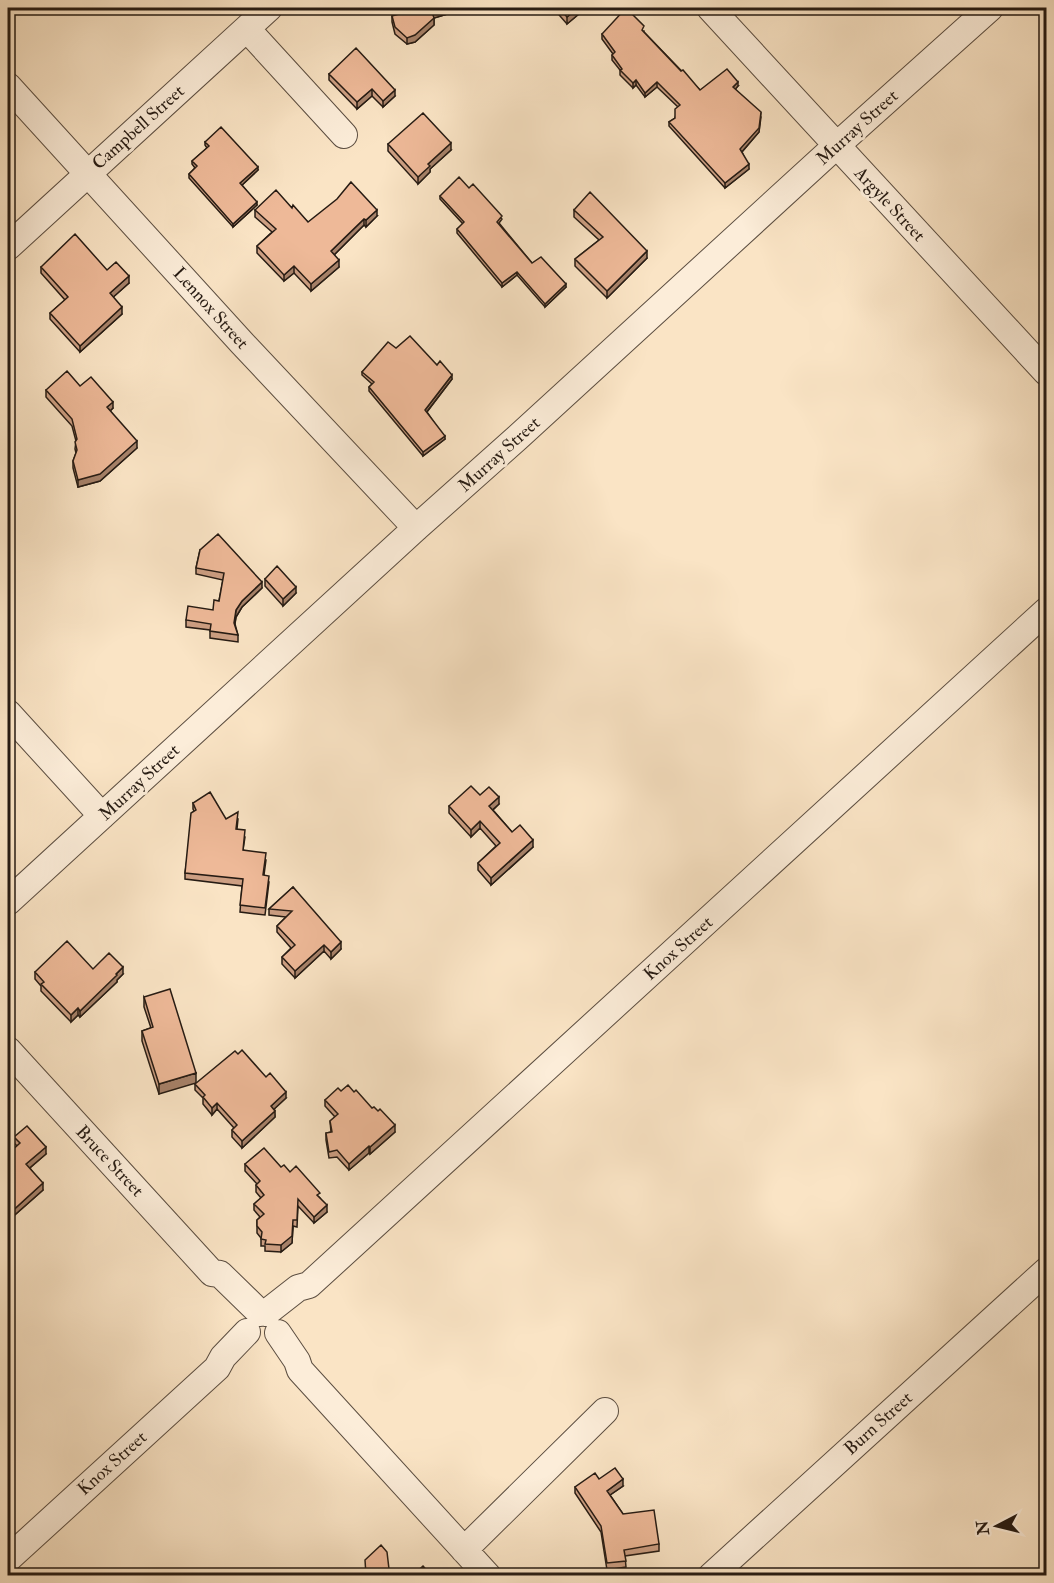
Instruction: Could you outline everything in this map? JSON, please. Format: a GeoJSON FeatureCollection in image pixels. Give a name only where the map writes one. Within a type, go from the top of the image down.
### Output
{"type":"FeatureCollection","features":[{"type":"Feature","properties":{"kind":"street","name":"Campbell Street"},"geometry":{"type":"LineString","coordinates":[[8,248],[269,8]]}},
{"type":"Feature","properties":{"kind":"street","name":"Argyle Street"},"geometry":{"type":"LineString","coordinates":[[710,8],[1047,372]]}},
{"type":"Feature","properties":{"kind":"street","name":"Murray Street"},"geometry":{"type":"LineString","coordinates":[[8,902],[416,528],[990,8]]}},
{"type":"Feature","properties":{"kind":"street"},"geometry":{"type":"LineString","coordinates":[[247,29],[344,135]]}},
{"type":"Feature","properties":{"kind":"street","name":"Lennox Street"},"geometry":{"type":"LineString","coordinates":[[8,86],[242,343],[416,528]]}},
{"type":"Feature","properties":{"kind":"street","name":"Knox Street"},"geometry":{"type":"LineString","coordinates":[[8,1559],[217,1368],[223,1358],[263,1329],[298,1288],[309,1285],[1047,611]]}},
{"type":"Feature","properties":{"kind":"street"},"geometry":{"type":"LineString","coordinates":[[8,713],[102,816]]}},
{"type":"Feature","properties":{"kind":"street","name":"Bruce Street"},"geometry":{"type":"LineString","coordinates":[[8,1050],[212,1273],[220,1274],[290,1367],[300,1370],[488,1575]]}},
{"type":"Feature","properties":{"kind":"street","name":"Burn Street"},"geometry":{"type":"LineString","coordinates":[[711,1575],[1047,1271]]}},
{"type":"Feature","properties":{"kind":"street"},"geometry":{"type":"LineString","coordinates":[[464,1550],[605,1411]]}},
{"type":"Feature","properties":{"kind":"building"},"geometry":{"type":"Polygon","coordinates":[[[397,8],[446,8],[432,12],[434,18],[415,35],[407,38],[395,27],[392,16],[399,14],[397,8]]]}},
{"type":"Feature","properties":{"kind":"building"},"geometry":{"type":"Polygon","coordinates":[[[559,8],[578,8],[567,17],[559,8]]]}},
{"type":"Feature","properties":{"kind":"building"},"geometry":{"type":"Polygon","coordinates":[[[626,8],[644,26],[642,30],[700,90],[727,69],[738,82],[733,87],[761,112],[759,128],[740,149],[749,164],[725,183],[669,122],[675,118],[675,109],[680,105],[657,82],[645,93],[636,80],[633,83],[620,70],[622,69],[612,55],[615,52],[602,34],[626,8]]]}},
{"type":"Feature","properties":{"kind":"building"},"geometry":{"type":"Polygon","coordinates":[[[356,48],[395,90],[383,101],[372,89],[357,102],[329,74],[356,48]]]}},
{"type":"Feature","properties":{"kind":"building"},"geometry":{"type":"Polygon","coordinates":[[[423,113],[451,143],[428,164],[430,166],[418,177],[388,144],[423,113]]]}},
{"type":"Feature","properties":{"kind":"building"},"geometry":{"type":"Polygon","coordinates":[[[221,127],[258,167],[240,183],[257,202],[233,224],[189,174],[197,166],[192,161],[209,146],[205,142],[221,127]]]}},
{"type":"Feature","properties":{"kind":"building"},"geometry":{"type":"Polygon","coordinates":[[[459,177],[469,188],[473,184],[502,216],[497,222],[532,263],[541,257],[566,284],[545,304],[517,272],[502,283],[457,229],[464,222],[440,196],[459,177]]]}},
{"type":"Feature","properties":{"kind":"building"},"geometry":{"type":"Polygon","coordinates":[[[351,182],[377,210],[366,220],[364,219],[331,251],[339,260],[311,284],[294,266],[284,275],[257,246],[276,229],[255,210],[276,190],[308,222],[337,199],[351,182]]]}},
{"type":"Feature","properties":{"kind":"building"},"geometry":{"type":"Polygon","coordinates":[[[590,192],[647,251],[607,291],[575,259],[603,237],[574,210],[590,192]]]}},
{"type":"Feature","properties":{"kind":"building"},"geometry":{"type":"Polygon","coordinates":[[[75,234],[107,270],[116,262],[129,276],[110,293],[122,307],[80,346],[50,313],[68,297],[41,267],[75,234]]]}},
{"type":"Feature","properties":{"kind":"building"},"geometry":{"type":"Polygon","coordinates":[[[410,336],[437,365],[440,361],[452,375],[425,410],[445,436],[423,452],[369,387],[374,382],[362,372],[388,342],[396,348],[410,336]]]}},
{"type":"Feature","properties":{"kind":"building"},"geometry":{"type":"Polygon","coordinates":[[[67,371],[80,386],[91,377],[113,402],[107,407],[137,441],[100,474],[78,480],[73,461],[77,450],[75,442],[77,439],[72,419],[46,390],[67,371]]]}},
{"type":"Feature","properties":{"kind":"building"},"geometry":{"type":"Polygon","coordinates":[[[218,534],[262,582],[236,610],[234,623],[238,635],[210,631],[211,624],[186,620],[188,606],[213,610],[214,600],[219,601],[224,573],[196,568],[200,550],[218,534]]]}},
{"type":"Feature","properties":{"kind":"building"},"geometry":{"type":"Polygon","coordinates":[[[277,566],[296,587],[283,599],[265,579],[277,566]]]}},
{"type":"Feature","properties":{"kind":"building"},"geometry":{"type":"Polygon","coordinates":[[[471,786],[480,795],[489,787],[499,797],[489,806],[512,832],[520,825],[533,840],[491,878],[478,863],[500,843],[480,821],[471,830],[449,806],[471,786]]]}},
{"type":"Feature","properties":{"kind":"building"},"geometry":{"type":"Polygon","coordinates":[[[210,792],[226,819],[238,812],[236,829],[245,830],[243,850],[266,853],[263,875],[269,876],[265,908],[240,905],[243,879],[185,873],[191,813],[196,810],[193,803],[210,792]]]}},
{"type":"Feature","properties":{"kind":"building"},"geometry":{"type":"Polygon","coordinates":[[[293,887],[341,942],[331,952],[324,945],[295,971],[282,957],[295,945],[277,926],[292,911],[269,909],[293,887]]]}},
{"type":"Feature","properties":{"kind":"building"},"geometry":{"type":"Polygon","coordinates":[[[67,941],[93,969],[109,953],[123,967],[80,1011],[78,1008],[71,1015],[41,984],[44,982],[35,972],[67,941]]]}},
{"type":"Feature","properties":{"kind":"building"},"geometry":{"type":"Polygon","coordinates":[[[170,989],[196,1073],[159,1084],[142,1031],[153,1027],[144,997],[170,989]]]}},
{"type":"Feature","properties":{"kind":"building"},"geometry":{"type":"Polygon","coordinates":[[[242,1050],[266,1077],[270,1073],[286,1092],[271,1106],[275,1111],[242,1141],[232,1130],[237,1125],[217,1103],[212,1108],[203,1097],[205,1095],[195,1084],[235,1051],[238,1054],[242,1050]]]}},
{"type":"Feature","properties":{"kind":"building"},"geometry":{"type":"Polygon","coordinates":[[[348,1085],[354,1092],[356,1090],[372,1108],[378,1111],[380,1109],[395,1125],[349,1164],[337,1150],[329,1152],[326,1133],[332,1132],[330,1121],[338,1114],[325,1100],[338,1088],[341,1091],[348,1085]]]}},
{"type":"Feature","properties":{"kind":"building"},"geometry":{"type":"Polygon","coordinates":[[[27,1126],[46,1147],[26,1164],[43,1183],[9,1214],[8,1154],[20,1143],[14,1137],[27,1126]]]}},
{"type":"Feature","properties":{"kind":"building"},"geometry":{"type":"Polygon","coordinates":[[[264,1148],[281,1167],[284,1165],[290,1172],[296,1166],[320,1193],[317,1195],[327,1205],[314,1217],[298,1199],[297,1220],[293,1220],[292,1236],[281,1245],[265,1244],[266,1240],[261,1239],[262,1232],[257,1226],[257,1220],[264,1214],[254,1204],[264,1195],[256,1185],[260,1181],[245,1164],[264,1148]]]}},
{"type":"Feature","properties":{"kind":"building"},"geometry":{"type":"Polygon","coordinates":[[[615,1468],[623,1479],[607,1491],[623,1514],[654,1510],[659,1544],[624,1550],[626,1561],[607,1563],[601,1526],[575,1487],[595,1473],[599,1479],[615,1468]]]}},
{"type":"Feature","properties":{"kind":"building"},"geometry":{"type":"Polygon","coordinates":[[[381,1545],[387,1552],[389,1569],[393,1569],[394,1575],[366,1575],[365,1560],[381,1545]]]}},
{"type":"Feature","properties":{"kind":"building"},"geometry":{"type":"Polygon","coordinates":[[[423,1566],[431,1575],[413,1575],[423,1566]]]}}]}
